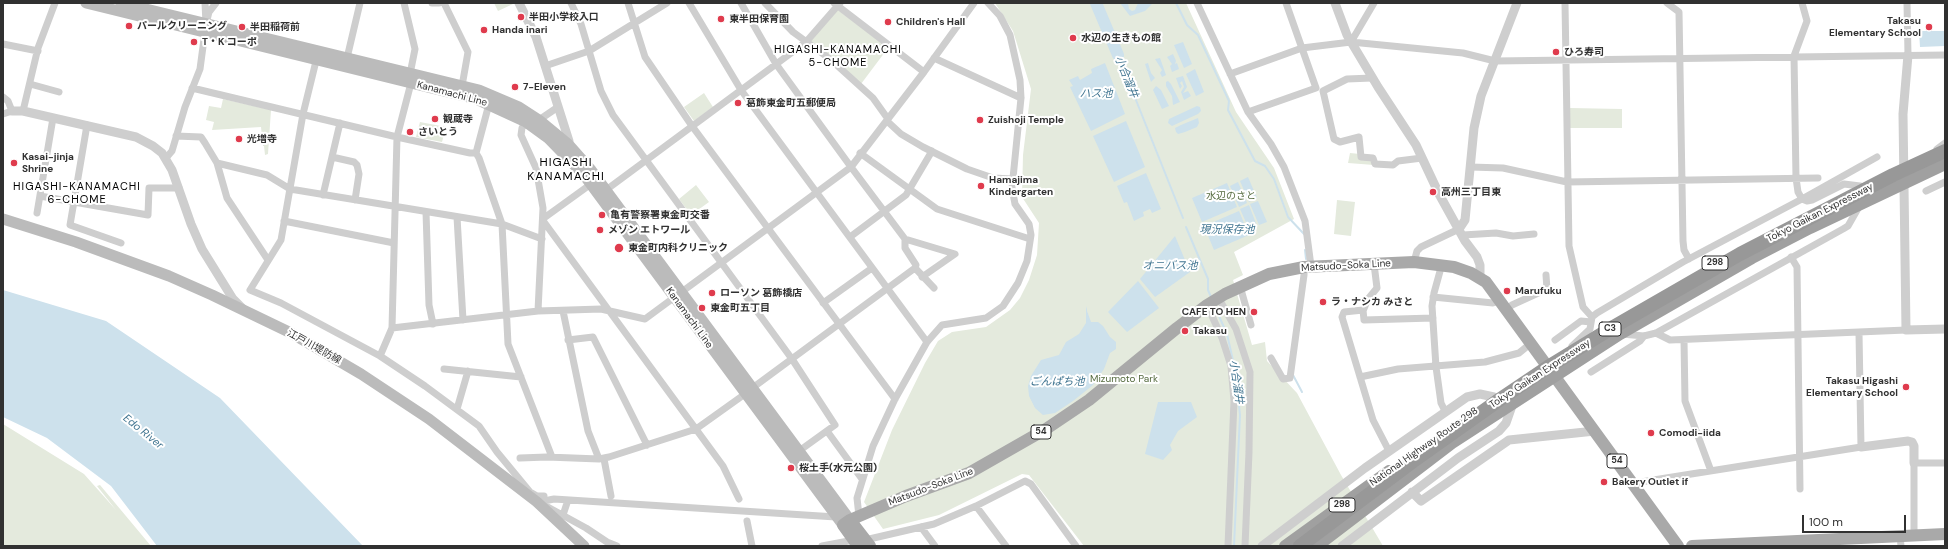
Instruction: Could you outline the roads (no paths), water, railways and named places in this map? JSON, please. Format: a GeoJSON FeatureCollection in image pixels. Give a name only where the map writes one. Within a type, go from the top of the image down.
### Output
{"type":"FeatureCollection","features":[{"type":"Feature","properties":{"kind":"highway","name":"National Highway Route 298"},"geometry":{"type":"LineString","coordinates":[[1285,546],[1494,397],[1572,346],[1673,286],[1860,186],[1905,165],[1943,150]]}},
{"type":"Feature","properties":{"kind":"highway","name":"Tokyo Gaikan Expressway"},"geometry":{"type":"LineString","coordinates":[[1300,546],[1416,459],[1548,367],[1615,326],[1740,254],[1943,150]]}},
{"type":"Feature","properties":{"kind":"highway","name":"Tokyo Gaikan Expressway"},"geometry":{"type":"LineString","coordinates":[[1307,546],[1412,468],[1618,330],[1750,254],[1896,182],[1943,150]]}},
{"type":"Feature","properties":{"kind":"highway","name":"National Highway Route 298"},"geometry":{"type":"LineString","coordinates":[[1317,546],[1452,443],[1620,334],[1752,258],[1861,203],[1945,164]]}},
{"type":"Feature","properties":{"kind":"main road","name":"Kanamachi Line"},"geometry":{"type":"LineString","coordinates":[[86,3],[205,28],[411,78],[462,86],[499,98],[519,107],[539,120],[606,190],[678,295],[748,391],[847,519]]}},
{"type":"Feature","properties":{"kind":"main road","name":"Kanamachi Line"},"geometry":{"type":"LineString","coordinates":[[126,4],[205,28]]}},
{"type":"Feature","properties":{"kind":"main road","name":"Kanamachi Line"},"geometry":{"type":"LineString","coordinates":[[317,56],[347,58],[489,104],[526,122],[565,147],[591,184],[678,295]]}},
{"type":"Feature","properties":{"kind":"main road","name":"江戸川堤防線"},"geometry":{"type":"LineString","coordinates":[[3,219],[152,270],[244,310],[291,333],[390,392],[540,499],[543,510],[584,546]]}},
{"type":"Feature","properties":{"kind":"main road","name":"Matsudo-Soka Line"},"geometry":{"type":"LineString","coordinates":[[847,519],[968,474],[1063,418],[1089,400],[1213,301],[1240,286],[1270,274],[1307,267],[1414,262],[1442,264],[1462,269],[1480,278],[1492,288],[1530,344],[1678,546]]}},
{"type":"Feature","properties":{"kind":"main road","name":"Kanamachi Line"},"geometry":{"type":"LineString","coordinates":[[748,391],[799,451],[847,519]]}},
{"type":"Feature","properties":{"kind":"main road"},"geometry":{"type":"LineString","coordinates":[[847,519],[862,543]]}},
{"type":"Feature","properties":{"kind":"main road"},"geometry":{"type":"LineString","coordinates":[[1692,546],[1900,541],[1914,535],[1945,534]]}},
{"type":"Feature","properties":{"kind":"street"},"geometry":{"type":"LineString","coordinates":[[23,111],[38,51],[55,3]]}},
{"type":"Feature","properties":{"kind":"street"},"geometry":{"type":"LineString","coordinates":[[166,158],[172,152],[192,88],[200,70],[205,28],[205,3]]}},
{"type":"Feature","properties":{"kind":"street"},"geometry":{"type":"LineString","coordinates":[[205,28],[209,12],[216,3]]}},
{"type":"Feature","properties":{"kind":"street"},"geometry":{"type":"LineString","coordinates":[[347,58],[360,3]]}},
{"type":"Feature","properties":{"kind":"street"},"geometry":{"type":"LineString","coordinates":[[380,356],[392,328],[398,136],[411,78],[415,49],[404,3]]}},
{"type":"Feature","properties":{"kind":"street"},"geometry":{"type":"LineString","coordinates":[[432,3],[438,3]]}},
{"type":"Feature","properties":{"kind":"street"},"geometry":{"type":"LineString","coordinates":[[444,3],[468,52],[462,86]]}},
{"type":"Feature","properties":{"kind":"street"},"geometry":{"type":"LineString","coordinates":[[519,3],[536,38],[545,66],[558,107],[565,147]]}},
{"type":"Feature","properties":{"kind":"street"},"geometry":{"type":"LineString","coordinates":[[571,3],[581,24],[604,99],[613,115],[792,359],[835,425],[799,451]]}},
{"type":"Feature","properties":{"kind":"street"},"geometry":{"type":"LineString","coordinates":[[628,3],[633,24],[645,57],[692,126],[895,399]]}},
{"type":"Feature","properties":{"kind":"street"},"geometry":{"type":"LineString","coordinates":[[545,66],[589,52],[667,3]]}},
{"type":"Feature","properties":{"kind":"street"},"geometry":{"type":"LineString","coordinates":[[689,3],[741,90],[927,342]]}},
{"type":"Feature","properties":{"kind":"street"},"geometry":{"type":"LineString","coordinates":[[740,3],[776,64],[850,167],[905,239],[905,248],[916,265],[915,268],[934,288]]}},
{"type":"Feature","properties":{"kind":"street"},"geometry":{"type":"LineString","coordinates":[[765,3],[806,42],[830,59],[873,98],[887,120],[901,134],[966,169],[993,178],[1012,179]]}},
{"type":"Feature","properties":{"kind":"street"},"geometry":{"type":"LineString","coordinates":[[392,328],[538,311],[601,309],[645,320],[850,167],[924,72],[974,3]]}},
{"type":"Feature","properties":{"kind":"street"},"geometry":{"type":"LineString","coordinates":[[540,499],[847,519],[856,501],[862,479],[880,430],[895,399],[927,342],[942,325],[986,318],[1003,306],[1011,296],[1024,272],[1030,248],[1029,224],[1018,209],[1013,198],[1012,179],[1021,98],[1020,80],[1010,34],[1000,16],[988,3]]}},
{"type":"Feature","properties":{"kind":"street"},"geometry":{"type":"LineString","coordinates":[[1197,3],[1248,112],[1284,167],[1305,221],[1307,267],[1304,275],[1290,378],[1283,379],[1271,358]]}},
{"type":"Feature","properties":{"kind":"street"},"geometry":{"type":"LineString","coordinates":[[1248,112],[1316,88],[1286,3]]}},
{"type":"Feature","properties":{"kind":"street"},"geometry":{"type":"LineString","coordinates":[[1335,3],[1351,42],[1372,78],[1402,122],[1422,158],[1439,194],[1477,257],[1480,265],[1480,278]]}},
{"type":"Feature","properties":{"kind":"street"},"geometry":{"type":"LineString","coordinates":[[1351,42],[1374,3]]}},
{"type":"Feature","properties":{"kind":"street"},"geometry":{"type":"LineString","coordinates":[[1461,232],[1465,220],[1474,128],[1481,96],[1517,3]]}},
{"type":"Feature","properties":{"kind":"street"},"geometry":{"type":"LineString","coordinates":[[1565,3],[1569,246],[1584,307],[1592,319],[1590,329],[1572,346]]}},
{"type":"Feature","properties":{"kind":"street"},"geometry":{"type":"LineString","coordinates":[[1667,3],[1679,12],[1683,241],[1684,250],[1689,259]]}},
{"type":"Feature","properties":{"kind":"street"},"geometry":{"type":"LineString","coordinates":[[1802,3],[1807,21],[1794,56],[1796,188],[1802,199],[1807,201],[1844,184],[1851,183],[1860,186]]}},
{"type":"Feature","properties":{"kind":"street"},"geometry":{"type":"LineString","coordinates":[[1906,330],[1906,220],[1903,184],[1905,165],[1903,114],[1908,55],[1908,3]]}},
{"type":"Feature","properties":{"kind":"street"},"geometry":{"type":"LineString","coordinates":[[606,190],[806,42],[837,4],[924,72]]}},
{"type":"Feature","properties":{"kind":"street"},"geometry":{"type":"LineString","coordinates":[[1230,74],[1302,48],[1351,42],[1463,53],[1495,61],[1945,55]]}},
{"type":"Feature","properties":{"kind":"street"},"geometry":{"type":"LineString","coordinates":[[3,44],[38,51]]}},
{"type":"Feature","properties":{"kind":"street"},"geometry":{"type":"LineString","coordinates":[[317,56],[303,114],[281,240],[250,290],[281,303],[380,356],[480,426],[497,452],[530,492],[563,515],[607,542],[617,546]]}},
{"type":"Feature","properties":{"kind":"street"},"geometry":{"type":"LineString","coordinates":[[934,58],[1021,98]]}},
{"type":"Feature","properties":{"kind":"street"},"geometry":{"type":"LineString","coordinates":[[1372,78],[1347,79],[1323,91],[1334,139],[1340,142],[1360,137],[1361,157],[1373,158],[1375,164],[1393,165],[1398,161],[1422,158]]}},
{"type":"Feature","properties":{"kind":"street"},"geometry":{"type":"LineString","coordinates":[[30,84],[59,92]]}},
{"type":"Feature","properties":{"kind":"street"},"geometry":{"type":"LineString","coordinates":[[192,88],[470,153],[476,152]]}},
{"type":"Feature","properties":{"kind":"street"},"geometry":{"type":"LineString","coordinates":[[3,97],[8,101],[12,111]]}},
{"type":"Feature","properties":{"kind":"street"},"geometry":{"type":"LineString","coordinates":[[489,104],[476,152],[480,158],[502,224],[508,344],[552,457]]}},
{"type":"Feature","properties":{"kind":"street"},"geometry":{"type":"LineString","coordinates":[[539,120],[558,107]]}},
{"type":"Feature","properties":{"kind":"street"},"geometry":{"type":"LineString","coordinates":[[3,114],[12,111],[23,111],[87,125],[140,139],[153,146],[166,158],[202,249],[233,299],[244,310]]}},
{"type":"Feature","properties":{"kind":"street"},"geometry":{"type":"LineString","coordinates":[[37,212],[53,118]]}},
{"type":"Feature","properties":{"kind":"street"},"geometry":{"type":"LineString","coordinates":[[526,122],[522,128],[521,135],[536,168],[544,220],[538,311]]}},
{"type":"Feature","properties":{"kind":"street"},"geometry":{"type":"LineString","coordinates":[[323,195],[340,123]]}},
{"type":"Feature","properties":{"kind":"street"},"geometry":{"type":"LineString","coordinates":[[87,125],[70,225],[121,243]]}},
{"type":"Feature","properties":{"kind":"street"},"geometry":{"type":"LineString","coordinates":[[176,136],[201,137],[216,163],[227,198],[268,260]]}},
{"type":"Feature","properties":{"kind":"street"},"geometry":{"type":"LineString","coordinates":[[850,237],[911,190],[932,151]]}},
{"type":"Feature","properties":{"kind":"street"},"geometry":{"type":"LineString","coordinates":[[860,153],[937,209],[1030,239]]}},
{"type":"Feature","properties":{"kind":"street"},"geometry":{"type":"LineString","coordinates":[[332,156],[354,162],[357,165],[359,174],[355,200]]}},
{"type":"Feature","properties":{"kind":"street"},"geometry":{"type":"LineString","coordinates":[[1555,340],[1581,321],[1592,319],[1689,259],[1877,157]]}},
{"type":"Feature","properties":{"kind":"street"},"geometry":{"type":"LineString","coordinates":[[216,163],[267,175],[290,189],[502,224],[542,239]]}},
{"type":"Feature","properties":{"kind":"street"},"geometry":{"type":"LineString","coordinates":[[1470,167],[1510,169],[1567,182],[1818,178]]}},
{"type":"Feature","properties":{"kind":"street"},"geometry":{"type":"LineString","coordinates":[[1926,191],[1945,182]]}},
{"type":"Feature","properties":{"kind":"street"},"geometry":{"type":"LineString","coordinates":[[544,220],[591,184]]}},
{"type":"Feature","properties":{"kind":"street"},"geometry":{"type":"LineString","coordinates":[[40,196],[148,215],[149,188],[179,188]]}},
{"type":"Feature","properties":{"kind":"street"},"geometry":{"type":"LineString","coordinates":[[1620,334],[1644,336],[1656,333],[1848,226],[1861,203]]}},
{"type":"Feature","properties":{"kind":"street"},"geometry":{"type":"LineString","coordinates":[[426,212],[429,305],[433,324]]}},
{"type":"Feature","properties":{"kind":"street"},"geometry":{"type":"LineString","coordinates":[[457,217],[463,320]]}},
{"type":"Feature","properties":{"kind":"street"},"geometry":{"type":"LineString","coordinates":[[544,220],[723,466],[739,500]]}},
{"type":"Feature","properties":{"kind":"street"},"geometry":{"type":"LineString","coordinates":[[284,222],[394,243]]}},
{"type":"Feature","properties":{"kind":"street"},"geometry":{"type":"LineString","coordinates":[[1414,262],[1417,251],[1421,247],[1461,232],[1496,233],[1514,236],[1534,234]]}},
{"type":"Feature","properties":{"kind":"street"},"geometry":{"type":"LineString","coordinates":[[905,239],[955,254],[922,277]]}},
{"type":"Feature","properties":{"kind":"street"},"geometry":{"type":"LineString","coordinates":[[1791,257],[1797,267],[1800,490]]}},
{"type":"Feature","properties":{"kind":"street"},"geometry":{"type":"LineString","coordinates":[[1374,264],[1377,288],[1368,299],[1363,311],[1364,320],[1433,318]]}},
{"type":"Feature","properties":{"kind":"street"},"geometry":{"type":"LineString","coordinates":[[1442,264],[1433,297],[1433,318],[1436,366],[1441,404],[1445,411]]}},
{"type":"Feature","properties":{"kind":"street"},"geometry":{"type":"LineString","coordinates":[[823,303],[872,268]]}},
{"type":"Feature","properties":{"kind":"street"},"geometry":{"type":"LineString","coordinates":[[520,458],[552,457],[601,459],[696,428],[915,268]]}},
{"type":"Feature","properties":{"kind":"street"},"geometry":{"type":"LineString","coordinates":[[1433,297],[1486,302],[1503,306],[1512,305],[1547,289],[1546,275]]}},
{"type":"Feature","properties":{"kind":"street"},"geometry":{"type":"LineString","coordinates":[[1240,286],[1251,325]]}},
{"type":"Feature","properties":{"kind":"street"},"geometry":{"type":"LineString","coordinates":[[1213,301],[1222,338],[1231,366],[1234,401],[1228,546]]}},
{"type":"Feature","properties":{"kind":"street"},"geometry":{"type":"LineString","coordinates":[[1213,301],[1236,329],[1250,372],[1250,422],[1245,546]]}},
{"type":"Feature","properties":{"kind":"street"},"geometry":{"type":"LineString","coordinates":[[563,311],[588,431],[601,459],[611,496]]}},
{"type":"Feature","properties":{"kind":"street"},"geometry":{"type":"LineString","coordinates":[[1363,311],[1344,312],[1342,317],[1373,420],[1389,451]]}},
{"type":"Feature","properties":{"kind":"street"},"geometry":{"type":"LineString","coordinates":[[1656,333],[1670,340],[1684,340],[1945,329]]}},
{"type":"Feature","properties":{"kind":"street"},"geometry":{"type":"LineString","coordinates":[[1859,333],[1861,447]]}},
{"type":"Feature","properties":{"kind":"street"},"geometry":{"type":"LineString","coordinates":[[1591,372],[1640,341],[1644,336]]}},
{"type":"Feature","properties":{"kind":"street"},"geometry":{"type":"LineString","coordinates":[[568,340],[593,337],[647,445]]}},
{"type":"Feature","properties":{"kind":"street"},"geometry":{"type":"LineString","coordinates":[[1684,340],[1685,401],[1711,472]]}},
{"type":"Feature","properties":{"kind":"street"},"geometry":{"type":"LineString","coordinates":[[1360,378],[1398,369],[1486,362],[1519,353],[1530,344]]}},
{"type":"Feature","properties":{"kind":"street"},"geometry":{"type":"LineString","coordinates":[[444,369],[521,377]]}},
{"type":"Feature","properties":{"kind":"street"},"geometry":{"type":"LineString","coordinates":[[457,410],[468,371]]}},
{"type":"Feature","properties":{"kind":"street"},"geometry":{"type":"LineString","coordinates":[[1262,546],[1445,411],[1472,394],[1494,397]]}},
{"type":"Feature","properties":{"kind":"street"},"geometry":{"type":"LineString","coordinates":[[1342,546],[1458,458],[1499,430],[1506,423],[1513,403]]}},
{"type":"Feature","properties":{"kind":"street"},"geometry":{"type":"LineString","coordinates":[[827,431],[862,479]]}},
{"type":"Feature","properties":{"kind":"street"},"geometry":{"type":"LineString","coordinates":[[1412,492],[1421,501],[1509,440],[1595,431]]}},
{"type":"Feature","properties":{"kind":"street"},"geometry":{"type":"LineString","coordinates":[[1635,487],[1641,482],[1861,447],[1908,441],[1912,442],[1914,446],[1914,535]]}},
{"type":"Feature","properties":{"kind":"street"},"geometry":{"type":"LineString","coordinates":[[1914,463],[1945,463]]}},
{"type":"Feature","properties":{"kind":"street"},"geometry":{"type":"LineString","coordinates":[[822,546],[862,543],[951,518],[1021,482],[1029,482],[1076,546]]}},
{"type":"Feature","properties":{"kind":"street"},"geometry":{"type":"LineString","coordinates":[[563,515],[568,500]]}},
{"type":"Feature","properties":{"kind":"street"},"geometry":{"type":"LineString","coordinates":[[976,506],[1006,546]]}},
{"type":"Feature","properties":{"kind":"street"},"geometry":{"type":"LineString","coordinates":[[747,521],[752,546]]}},
{"type":"Feature","properties":{"kind":"street"},"geometry":{"type":"LineString","coordinates":[[921,527],[935,546]]}},
{"type":"Feature","properties":{"kind":"street"},"geometry":{"type":"LineString","coordinates":[[586,528],[605,546]]}},
{"type":"Feature","properties":{"kind":"water"},"geometry":{"type":"Polygon","coordinates":[[[1120,3],[1128,3],[1129,9],[1132,11],[1135,10],[1138,3],[1161,3],[1152,4],[1145,11],[1130,16],[1120,3]]]}},
{"type":"Feature","properties":{"kind":"water"},"geometry":{"type":"Polygon","coordinates":[[[1919,31],[1945,31],[1945,46],[1920,47],[1919,31]]]}},
{"type":"Feature","properties":{"kind":"water"},"geometry":{"type":"Polygon","coordinates":[[[1183,42],[1192,64],[1184,68],[1174,45],[1183,42]]]}},
{"type":"Feature","properties":{"kind":"water"},"geometry":{"type":"Polygon","coordinates":[[[1173,54],[1176,61],[1175,64],[1177,63],[1179,69],[1172,72],[1170,66],[1172,64],[1167,57],[1173,54]]]}},
{"type":"Feature","properties":{"kind":"water"},"geometry":{"type":"Polygon","coordinates":[[[1160,58],[1166,75],[1162,77],[1160,73],[1162,70],[1155,59],[1160,58]]]}},
{"type":"Feature","properties":{"kind":"water","name":"ハス池"},"geometry":{"type":"Polygon","coordinates":[[[1105,63],[1125,114],[1091,131],[1070,87],[1073,86],[1069,80],[1078,76],[1080,80],[1092,73],[1091,69],[1105,63]]]}},
{"type":"Feature","properties":{"kind":"water"},"geometry":{"type":"Polygon","coordinates":[[[1148,63],[1151,73],[1155,78],[1151,82],[1145,64],[1148,63]]]}},
{"type":"Feature","properties":{"kind":"water"},"geometry":{"type":"Polygon","coordinates":[[[1195,69],[1204,92],[1196,96],[1186,74],[1195,69]]]}},
{"type":"Feature","properties":{"kind":"water"},"geometry":{"type":"Polygon","coordinates":[[[1183,76],[1187,87],[1183,93],[1188,91],[1191,96],[1184,100],[1181,92],[1184,87],[1182,81],[1180,83],[1182,86],[1180,89],[1176,78],[1183,76]]]}},
{"type":"Feature","properties":{"kind":"water"},"geometry":{"type":"Polygon","coordinates":[[[1168,81],[1180,102],[1173,105],[1172,96],[1166,86],[1166,82],[1168,81]]]}},
{"type":"Feature","properties":{"kind":"water"},"geometry":{"type":"Polygon","coordinates":[[[1156,86],[1161,90],[1169,106],[1162,109],[1153,90],[1156,86]]]}},
{"type":"Feature","properties":{"kind":"water"},"geometry":{"type":"Polygon","coordinates":[[[1197,106],[1200,107],[1201,111],[1198,114],[1172,126],[1168,123],[1169,119],[1197,106]]]}},
{"type":"Feature","properties":{"kind":"water"},"geometry":{"type":"Polygon","coordinates":[[[1198,118],[1199,123],[1197,127],[1178,134],[1176,132],[1175,128],[1198,118]]]}},
{"type":"Feature","properties":{"kind":"water","name":"ハス池"},"geometry":{"type":"Polygon","coordinates":[[[1126,121],[1145,167],[1114,182],[1093,136],[1126,121]]]}},
{"type":"Feature","properties":{"kind":"water"},"geometry":{"type":"Polygon","coordinates":[[[1146,173],[1161,209],[1152,213],[1150,209],[1143,212],[1144,216],[1134,221],[1127,202],[1124,203],[1117,186],[1146,173]]]}},
{"type":"Feature","properties":{"kind":"water","name":"現況保存池"},"geometry":{"type":"Polygon","coordinates":[[[1248,177],[1257,198],[1249,202],[1240,181],[1248,177]]]}},
{"type":"Feature","properties":{"kind":"water","name":"現況保存池"},"geometry":{"type":"Polygon","coordinates":[[[1238,182],[1247,203],[1239,207],[1230,186],[1238,182]]]}},
{"type":"Feature","properties":{"kind":"water","name":"現況保存池"},"geometry":{"type":"Polygon","coordinates":[[[1227,183],[1237,207],[1202,222],[1192,198],[1227,183]]]}},
{"type":"Feature","properties":{"kind":"water","name":"現況保存池"},"geometry":{"type":"Polygon","coordinates":[[[1258,201],[1267,222],[1259,225],[1250,204],[1258,201]]]}},
{"type":"Feature","properties":{"kind":"water","name":"現況保存池"},"geometry":{"type":"Polygon","coordinates":[[[1249,205],[1257,226],[1249,229],[1240,209],[1249,205]]]}},
{"type":"Feature","properties":{"kind":"water","name":"現況保存池"},"geometry":{"type":"Polygon","coordinates":[[[1239,211],[1249,235],[1214,250],[1204,226],[1239,211]]]}},
{"type":"Feature","properties":{"kind":"water","name":"オニバス池"},"geometry":{"type":"Polygon","coordinates":[[[1175,236],[1190,272],[1155,297],[1140,279],[1175,236]]]}},
{"type":"Feature","properties":{"kind":"water"},"geometry":{"type":"Polygon","coordinates":[[[1138,281],[1159,308],[1127,332],[1108,312],[1138,281]]]}},
{"type":"Feature","properties":{"kind":"water","name":"Edo River"},"geometry":{"type":"Polygon","coordinates":[[[3,290],[106,321],[220,398],[363,546],[157,546],[111,486],[47,438],[3,417],[3,290]]]}},
{"type":"Feature","properties":{"kind":"water","name":"ごんぱち池"},"geometry":{"type":"Polygon","coordinates":[[[1087,306],[1087,311],[1091,322],[1098,322],[1103,326],[1110,337],[1116,342],[1116,349],[1110,353],[1104,369],[1093,385],[1055,413],[1043,415],[1035,408],[1029,396],[1028,386],[1031,376],[1041,360],[1059,355],[1066,342],[1079,334],[1086,323],[1087,306]]]}},
{"type":"Feature","properties":{"kind":"water"},"geometry":{"type":"Polygon","coordinates":[[[1158,402],[1191,402],[1197,417],[1178,431],[1170,445],[1172,450],[1163,460],[1145,454],[1158,402]]]}},
{"type":"Feature","properties":{"kind":"waterway","name":"小合溜井"},"geometry":{"type":"LineString","coordinates":[[1096,3],[1118,55]]}},
{"type":"Feature","properties":{"kind":"waterway"},"geometry":{"type":"LineString","coordinates":[[1176,3],[1187,25],[1198,35],[1229,101],[1228,110],[1255,161],[1265,166],[1274,179],[1288,217],[1304,234]]}},
{"type":"Feature","properties":{"kind":"waterway","name":"小合溜井"},"geometry":{"type":"LineString","coordinates":[[1118,55],[1183,218]]}},
{"type":"Feature","properties":{"kind":"waterway","name":"小合溜井"},"geometry":{"type":"LineString","coordinates":[[1186,227],[1208,279],[1208,290],[1211,297]]}},
{"type":"Feature","properties":{"kind":"waterway"},"geometry":{"type":"LineString","coordinates":[[1305,250],[1306,259]]}},
{"type":"Feature","properties":{"kind":"waterway","name":"小合溜井"},"geometry":{"type":"LineString","coordinates":[[1214,305],[1227,334],[1234,365]]}},
{"type":"Feature","properties":{"kind":"waterway","name":"小合溜井"},"geometry":{"type":"LineString","coordinates":[[1234,546],[1240,415],[1235,369]]}},
{"type":"Feature","properties":{"kind":"waterway"},"geometry":{"type":"LineString","coordinates":[[1293,375],[1302,392]]}},
{"type":"Feature","properties":{"kind":"place","name":"半田小学校入口"},"geometry":{"type":"Point","coordinates":[521,17]}},
{"type":"Feature","properties":{"kind":"place","name":"東半田保育園"},"geometry":{"type":"Point","coordinates":[721,19]}},
{"type":"Feature","properties":{"kind":"place","name":"Children's Hall"},"geometry":{"type":"Point","coordinates":[888,22]}},
{"type":"Feature","properties":{"kind":"place","name":"パールクリーニング"},"geometry":{"type":"Point","coordinates":[129,26]}},
{"type":"Feature","properties":{"kind":"place","name":"半田稲荷前"},"geometry":{"type":"Point","coordinates":[242,27]}},
{"type":"Feature","properties":{"kind":"place","name":"Takasu Elementary School"},"geometry":{"type":"Point","coordinates":[1929,27]}},
{"type":"Feature","properties":{"kind":"place","name":"Handa inari"},"geometry":{"type":"Point","coordinates":[484,30]}},
{"type":"Feature","properties":{"kind":"place","name":"水辺の生きもの館"},"geometry":{"type":"Point","coordinates":[1073,38]}},
{"type":"Feature","properties":{"kind":"place","name":"T・K コーポ"},"geometry":{"type":"Point","coordinates":[194,42]}},
{"type":"Feature","properties":{"kind":"place","name":"ひろ寿司"},"geometry":{"type":"Point","coordinates":[1556,52]}},
{"type":"Feature","properties":{"kind":"place","name":"7-Eleven"},"geometry":{"type":"Point","coordinates":[515,87]}},
{"type":"Feature","properties":{"kind":"place","name":"葛飾東金町五郵便局"},"geometry":{"type":"Point","coordinates":[738,103]}},
{"type":"Feature","properties":{"kind":"place","name":"観蔵寺"},"geometry":{"type":"Point","coordinates":[435,119]}},
{"type":"Feature","properties":{"kind":"place","name":"Zuishoji Temple"},"geometry":{"type":"Point","coordinates":[980,120]}},
{"type":"Feature","properties":{"kind":"place","name":"さいとう"},"geometry":{"type":"Point","coordinates":[410,132]}},
{"type":"Feature","properties":{"kind":"place","name":"光増寺"},"geometry":{"type":"Point","coordinates":[239,139]}},
{"type":"Feature","properties":{"kind":"place","name":"Kasai-jinja Shrine"},"geometry":{"type":"Point","coordinates":[14,163]}},
{"type":"Feature","properties":{"kind":"place","name":"Hamajima Kindergarten"},"geometry":{"type":"Point","coordinates":[981,186]}},
{"type":"Feature","properties":{"kind":"place","name":"高州三丁目東"},"geometry":{"type":"Point","coordinates":[1433,192]}},
{"type":"Feature","properties":{"kind":"place","name":"亀有警察署東金町交番"},"geometry":{"type":"Point","coordinates":[602,215]}},
{"type":"Feature","properties":{"kind":"place","name":"メゾン エトワール"},"geometry":{"type":"Point","coordinates":[600,230]}},
{"type":"Feature","properties":{"kind":"place","name":"東金町内科クリニック"},"geometry":{"type":"Point","coordinates":[619,248]}},
{"type":"Feature","properties":{"kind":"place","name":"Marufuku"},"geometry":{"type":"Point","coordinates":[1507,291]}},
{"type":"Feature","properties":{"kind":"place","name":"ローソン 葛飾橋店"},"geometry":{"type":"Point","coordinates":[712,293]}},
{"type":"Feature","properties":{"kind":"place","name":"ラ・ナシカ みさと"},"geometry":{"type":"Point","coordinates":[1323,302]}},
{"type":"Feature","properties":{"kind":"place","name":"東金町五丁目"},"geometry":{"type":"Point","coordinates":[702,308]}},
{"type":"Feature","properties":{"kind":"place","name":"CAFE TO HEN"},"geometry":{"type":"Point","coordinates":[1254,312]}},
{"type":"Feature","properties":{"kind":"place","name":"Takasu"},"geometry":{"type":"Point","coordinates":[1185,331]}},
{"type":"Feature","properties":{"kind":"place","name":"Takasu Higashi Elementary School"},"geometry":{"type":"Point","coordinates":[1906,387]}},
{"type":"Feature","properties":{"kind":"place","name":"Comodi-iida"},"geometry":{"type":"Point","coordinates":[1651,433]}},
{"type":"Feature","properties":{"kind":"place","name":"桜土手(水元公園)"},"geometry":{"type":"Point","coordinates":[791,468]}},
{"type":"Feature","properties":{"kind":"place","name":"Bakery Outlet if"},"geometry":{"type":"Point","coordinates":[1604,482]}},
{"type":"Feature","properties":{"kind":"district","name":"HIGASHI-KANAMACHI 5-CHOME"},"geometry":{"type":"Point","coordinates":[838,56]}},
{"type":"Feature","properties":{"kind":"district","name":"HIGASHI KANAMACHI"},"geometry":{"type":"Point","coordinates":[566,170]}},
{"type":"Feature","properties":{"kind":"district","name":"HIGASHI-KANAMACHI 6-CHOME"},"geometry":{"type":"Point","coordinates":[77,193]}},
{"type":"Feature","properties":{"kind":"park label","name":"水辺のさと"},"geometry":{"type":"Point","coordinates":[1231,196]}},
{"type":"Feature","properties":{"kind":"park label","name":"Mizumoto Park"},"geometry":{"type":"Point","coordinates":[1124,379]}}]}
